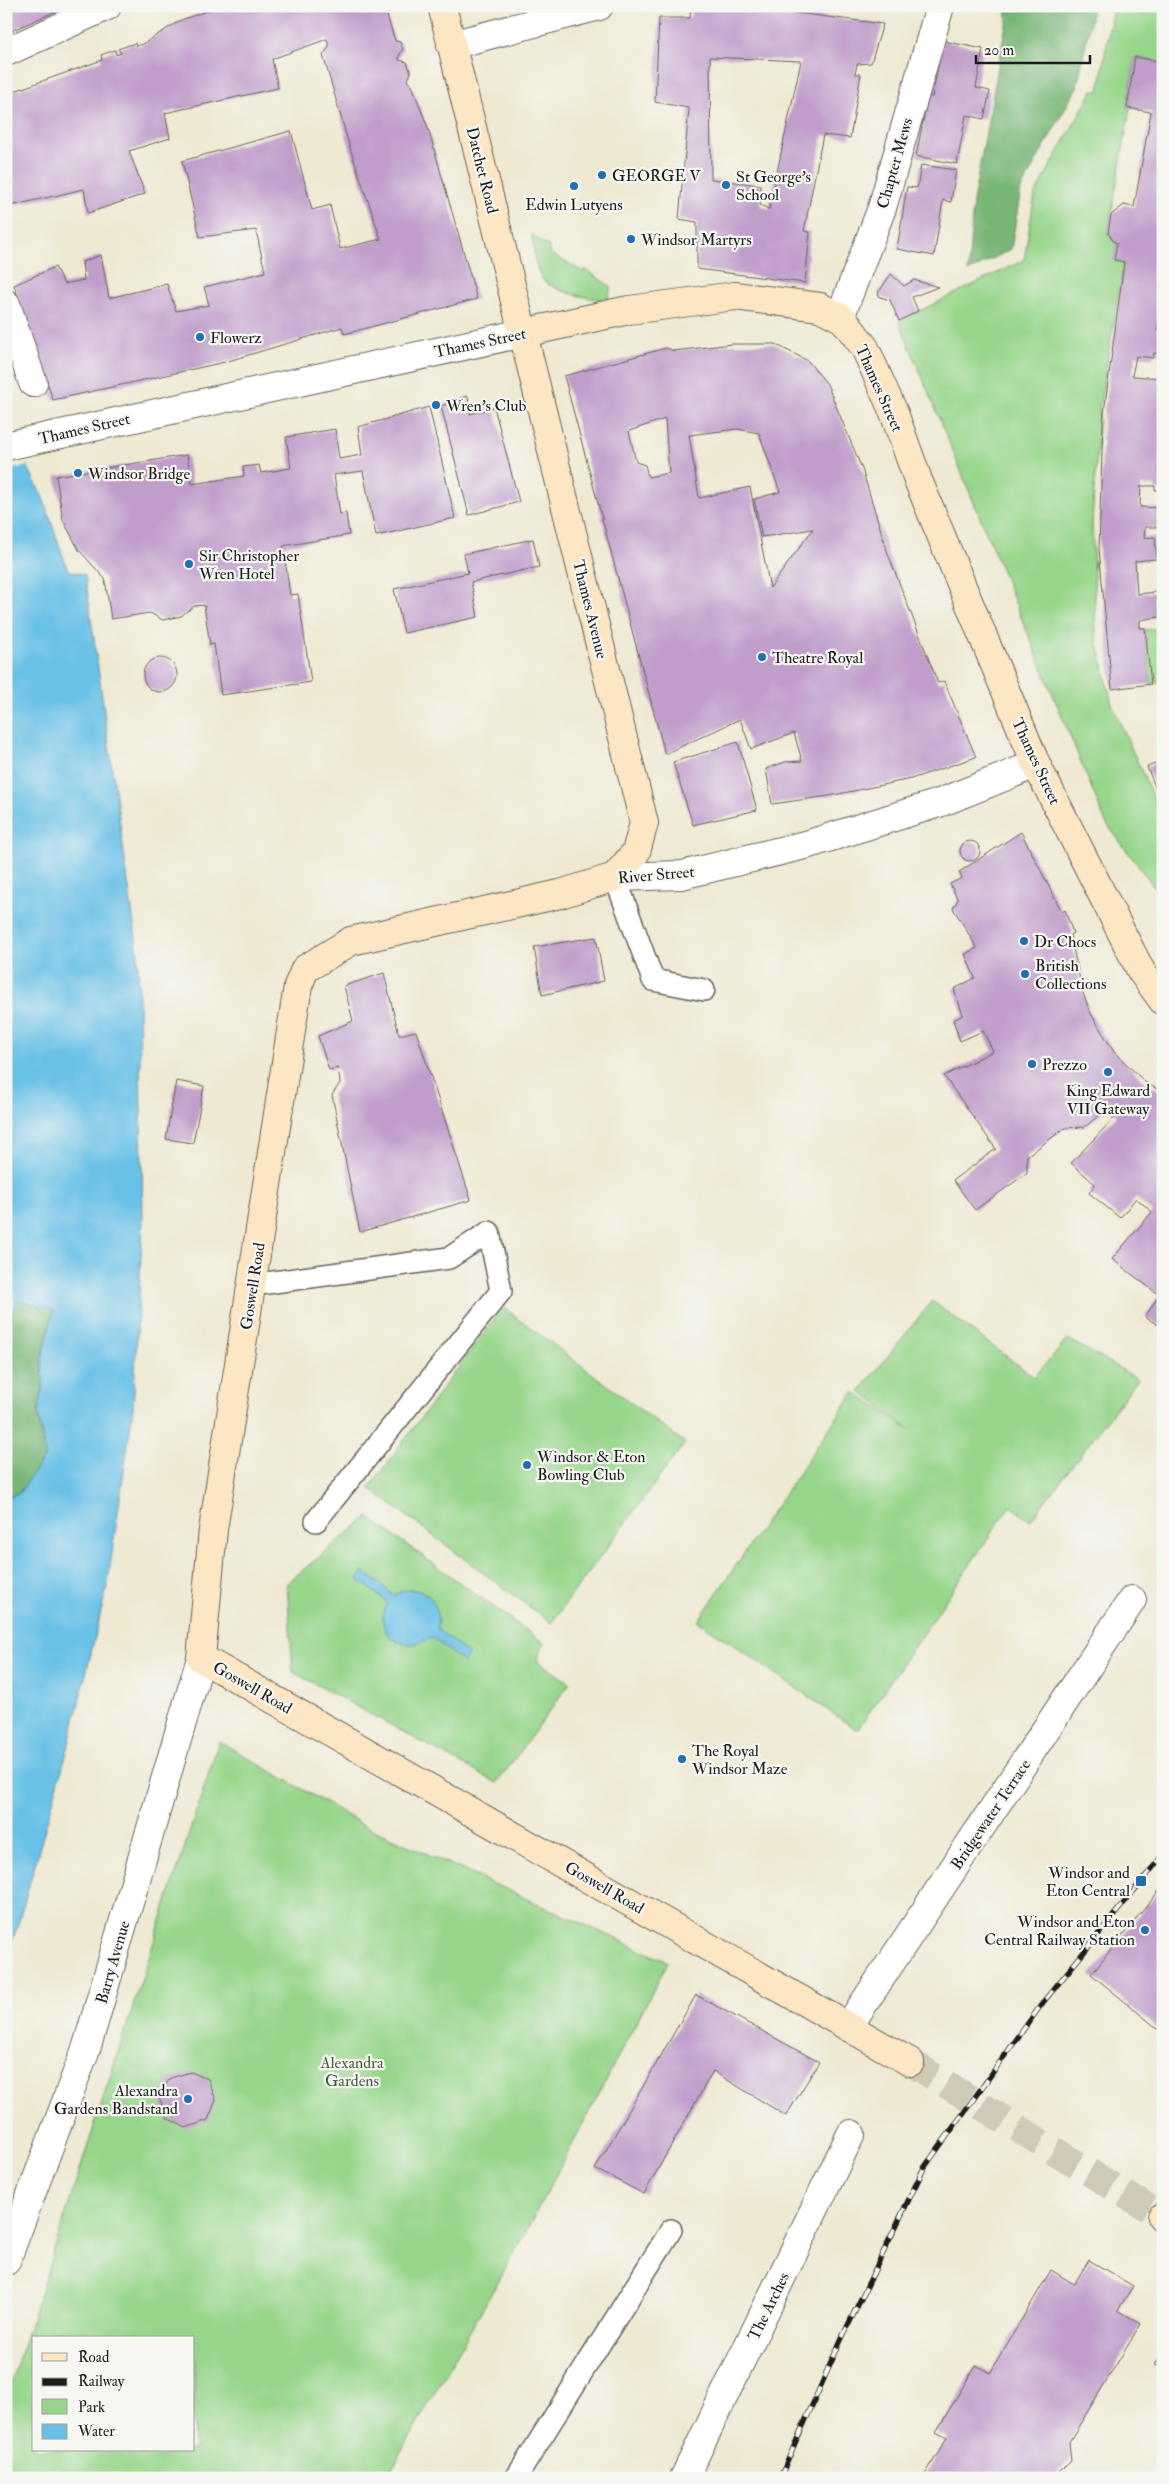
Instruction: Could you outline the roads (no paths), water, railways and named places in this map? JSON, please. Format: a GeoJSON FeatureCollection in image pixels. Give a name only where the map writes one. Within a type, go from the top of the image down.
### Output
{"type":"FeatureCollection","features":[{"type":"Feature","properties":{"kind":"street"},"geometry":{"type":"LineString","coordinates":[[6,52],[107,6]]}},
{"type":"Feature","properties":{"kind":"street","name":"Datchet Road"},"geometry":{"type":"LineString","coordinates":[[442,6],[524,333]]}},
{"type":"Feature","properties":{"kind":"street"},"geometry":{"type":"LineString","coordinates":[[451,45],[599,6]]}},
{"type":"Feature","properties":{"kind":"street","name":"Chapter Mews"},"geometry":{"type":"LineString","coordinates":[[840,317],[882,208],[940,6]]}},
{"type":"Feature","properties":{"kind":"street","name":"Thames Street"},"geometry":{"type":"LineString","coordinates":[[15,444],[629,310],[736,296],[820,307],[840,317],[865,348],[894,413],[918,480],[1036,764],[1141,971],[1163,1001]]}},
{"type":"Feature","properties":{"kind":"street"},"geometry":{"type":"LineString","coordinates":[[6,304],[33,383]]}},
{"type":"Feature","properties":{"kind":"street","name":"Thames Avenue"},"geometry":{"type":"LineString","coordinates":[[524,333],[644,823],[636,852],[615,877]]}},
{"type":"Feature","properties":{"kind":"street","name":"River Street"},"geometry":{"type":"LineString","coordinates":[[305,969],[351,941],[560,894],[615,877],[682,875],[810,844],[942,802],[1036,764]]}},
{"type":"Feature","properties":{"kind":"street","name":"Goswell Road"},"geometry":{"type":"LineString","coordinates":[[305,969],[298,986],[213,1530],[201,1658],[910,2062]]}},
{"type":"Feature","properties":{"kind":"street","name":"Bridgewater Terrace"},"geometry":{"type":"LineString","coordinates":[[848,2027],[1132,1600]]}},
{"type":"Feature","properties":{"kind":"street","name":"Barry Avenue"},"geometry":{"type":"LineString","coordinates":[[6,2261],[87,2046],[201,1658]]}},
{"type":"Feature","properties":{"kind":"street","name":"The Arches"},"geometry":{"type":"LineString","coordinates":[[684,2478],[851,2134]]}},
{"type":"Feature","properties":{"kind":"lane"},"geometry":{"type":"LineString","coordinates":[[615,877],[653,980],[704,990]]}},
{"type":"Feature","properties":{"kind":"lane"},"geometry":{"type":"LineString","coordinates":[[252,1284],[449,1258],[489,1232],[501,1291],[316,1522]]}},
{"type":"Feature","properties":{"kind":"lane"},"geometry":{"type":"LineString","coordinates":[[516,2478],[671,2230]]}},
{"type":"Feature","properties":{"kind":"water"},"geometry":{"type":"Polygon","coordinates":[[[6,422],[43,498],[68,570],[85,575],[138,953],[143,1220],[133,1409],[107,1587],[68,1748],[16,1931],[6,1954],[6,1497],[19,1493],[45,1456],[38,1413],[43,1387],[42,1358],[54,1310],[18,1300],[6,1326],[6,422]]]}},
{"type":"Feature","properties":{"kind":"water"},"geometry":{"type":"Polygon","coordinates":[[[364,1572],[394,1595],[413,1590],[428,1596],[436,1609],[437,1629],[469,1654],[463,1662],[431,1637],[410,1644],[400,1643],[392,1638],[386,1632],[383,1624],[388,1603],[358,1579],[364,1572]]]}},
{"type":"Feature","properties":{"kind":"tunnel"},"geometry":{"type":"LineString","coordinates":[[910,2062],[1162,2217]]}},
{"type":"Feature","properties":{"kind":"railway"},"geometry":{"type":"LineString","coordinates":[[780,2478],[841,2340],[924,2168],[1044,2001],[1163,1855]]}},
{"type":"Feature","properties":{"kind":"place","name":"GEORGE V"},"geometry":{"type":"Point","coordinates":[602,175]}},
{"type":"Feature","properties":{"kind":"place","name":"St George's School"},"geometry":{"type":"Point","coordinates":[726,185]}},
{"type":"Feature","properties":{"kind":"place","name":"Edwin Lutyens"},"geometry":{"type":"Point","coordinates":[574,186]}},
{"type":"Feature","properties":{"kind":"place","name":"Windsor Martyrs"},"geometry":{"type":"Point","coordinates":[631,239]}},
{"type":"Feature","properties":{"kind":"place","name":"Flowerz"},"geometry":{"type":"Point","coordinates":[200,337]}},
{"type":"Feature","properties":{"kind":"place","name":"Wren's Club"},"geometry":{"type":"Point","coordinates":[436,405]}},
{"type":"Feature","properties":{"kind":"place","name":"Windsor Bridge"},"geometry":{"type":"Point","coordinates":[78,473]}},
{"type":"Feature","properties":{"kind":"place","name":"Sir Christopher Wren Hotel"},"geometry":{"type":"Point","coordinates":[189,564]}},
{"type":"Feature","properties":{"kind":"place","name":"Theatre Royal"},"geometry":{"type":"Point","coordinates":[762,657]}},
{"type":"Feature","properties":{"kind":"place","name":"Dr Chocs"},"geometry":{"type":"Point","coordinates":[1024,941]}},
{"type":"Feature","properties":{"kind":"place","name":"British Collections"},"geometry":{"type":"Point","coordinates":[1025,974]}},
{"type":"Feature","properties":{"kind":"place","name":"Prezzo"},"geometry":{"type":"Point","coordinates":[1032,1064]}},
{"type":"Feature","properties":{"kind":"place","name":"King Edward VII Gateway"},"geometry":{"type":"Point","coordinates":[1108,1072]}},
{"type":"Feature","properties":{"kind":"place","name":"Windsor & Eton Bowling Club"},"geometry":{"type":"Point","coordinates":[527,1465]}},
{"type":"Feature","properties":{"kind":"place","name":"The Royal Windsor Maze"},"geometry":{"type":"Point","coordinates":[682,1759]}},
{"type":"Feature","properties":{"kind":"place","name":"Windsor and Eton Central"},"geometry":{"type":"Point","coordinates":[1141,1881]}},
{"type":"Feature","properties":{"kind":"place","name":"Windsor and Eton Central Railway Station"},"geometry":{"type":"Point","coordinates":[1145,1930]}},
{"type":"Feature","properties":{"kind":"place","name":"Alexandra Gardens Bandstand"},"geometry":{"type":"Point","coordinates":[188,2099]}},
{"type":"Feature","properties":{"kind":"park label","name":"Alexandra Gardens"},"geometry":{"type":"Point","coordinates":[352,2071]}}]}
